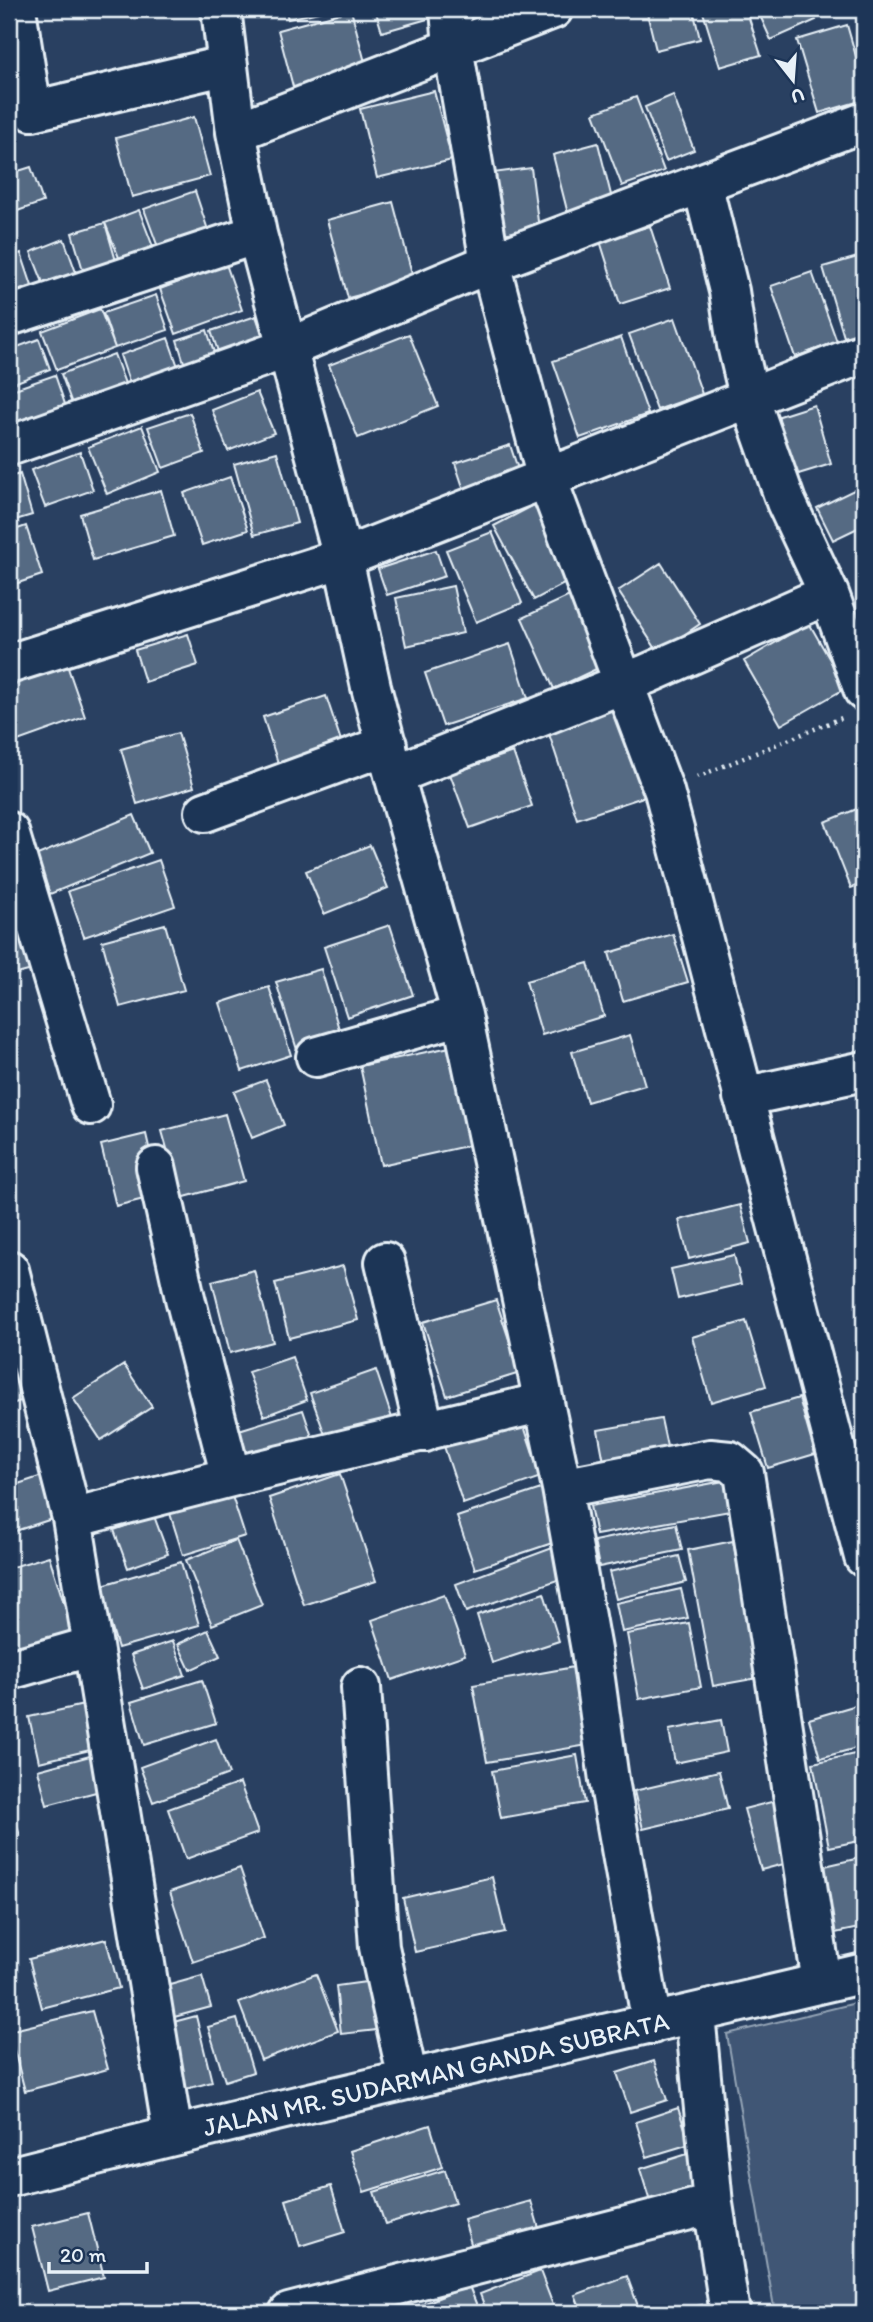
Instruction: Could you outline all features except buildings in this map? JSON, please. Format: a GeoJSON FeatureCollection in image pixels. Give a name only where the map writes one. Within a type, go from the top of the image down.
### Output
{"type":"FeatureCollection","features":[{"type":"Feature","properties":{"kind":"street"},"geometry":{"type":"LineString","coordinates":[[16,9],[20,114],[228,65]]}},
{"type":"Feature","properties":{"kind":"street"},"geometry":{"type":"LineString","coordinates":[[221,9],[236,132],[257,234],[344,558],[371,687],[462,1015],[562,1488],[652,2024]]}},
{"type":"Feature","properties":{"kind":"street"},"geometry":{"type":"LineString","coordinates":[[450,9],[453,47],[491,263],[547,479],[664,791],[864,1557]]}},
{"type":"Feature","properties":{"kind":"street"},"geometry":{"type":"LineString","coordinates":[[236,132],[553,9]]}},
{"type":"Feature","properties":{"kind":"street"},"geometry":{"type":"LineString","coordinates":[[9,446],[288,348],[491,263],[864,122]]}},
{"type":"Feature","properties":{"kind":"street"},"geometry":{"type":"LineString","coordinates":[[702,183],[729,291],[737,345],[750,400],[786,502],[828,594],[858,702]]}},
{"type":"Feature","properties":{"kind":"street"},"geometry":{"type":"LineString","coordinates":[[9,316],[257,234]]}},
{"type":"Feature","properties":{"kind":"street"},"geometry":{"type":"LineString","coordinates":[[9,664],[344,558],[864,354]]}},
{"type":"Feature","properties":{"kind":"street"},"geometry":{"type":"LineString","coordinates":[[205,812],[541,718],[828,594]]}},
{"type":"Feature","properties":{"kind":"street"},"geometry":{"type":"LineString","coordinates":[[9,832],[91,1105]]}},
{"type":"Feature","properties":{"kind":"street"},"geometry":{"type":"LineString","coordinates":[[316,1058],[462,1015]]}},
{"type":"Feature","properties":{"kind":"street"},"geometry":{"type":"LineString","coordinates":[[743,1097],[864,1071]]}},
{"type":"Feature","properties":{"kind":"street"},"geometry":{"type":"LineString","coordinates":[[156,1167],[231,1476]]}},
{"type":"Feature","properties":{"kind":"street"},"geometry":{"type":"LineString","coordinates":[[385,1262],[425,1432]]}},
{"type":"Feature","properties":{"kind":"street"},"geometry":{"type":"LineString","coordinates":[[9,1270],[72,1518],[173,2134]]}},
{"type":"Feature","properties":{"kind":"street"},"geometry":{"type":"LineString","coordinates":[[72,1518],[231,1476],[544,1402]]}},
{"type":"Feature","properties":{"kind":"street"},"geometry":{"type":"LineString","coordinates":[[562,1488],[710,1460],[730,1461],[744,1473],[822,1983]]}},
{"type":"Feature","properties":{"kind":"street"},"geometry":{"type":"LineString","coordinates":[[9,1670],[93,1646]]}},
{"type":"Feature","properties":{"kind":"street"},"geometry":{"type":"LineString","coordinates":[[361,1687],[379,1947],[408,2080]]}},
{"type":"Feature","properties":{"kind":"street","name":"JALAN MR. SUDARMAN GANDA SUBRATA"},"geometry":{"type":"LineString","coordinates":[[9,2177],[173,2134],[864,1973]]}},
{"type":"Feature","properties":{"kind":"street"},"geometry":{"type":"LineString","coordinates":[[695,2014],[713,2204],[730,2313]]}},
{"type":"Feature","properties":{"kind":"street"},"geometry":{"type":"LineString","coordinates":[[289,2313],[713,2204]]}},
{"type":"Feature","properties":{"kind":"path"},"geometry":{"type":"LineString","coordinates":[[664,791],[858,702]]}},
{"type":"Feature","properties":{"kind":"shaded area"},"geometry":{"type":"Polygon","coordinates":[[[864,2001],[864,2313],[775,2313],[727,2034],[864,2001]]]}}]}
